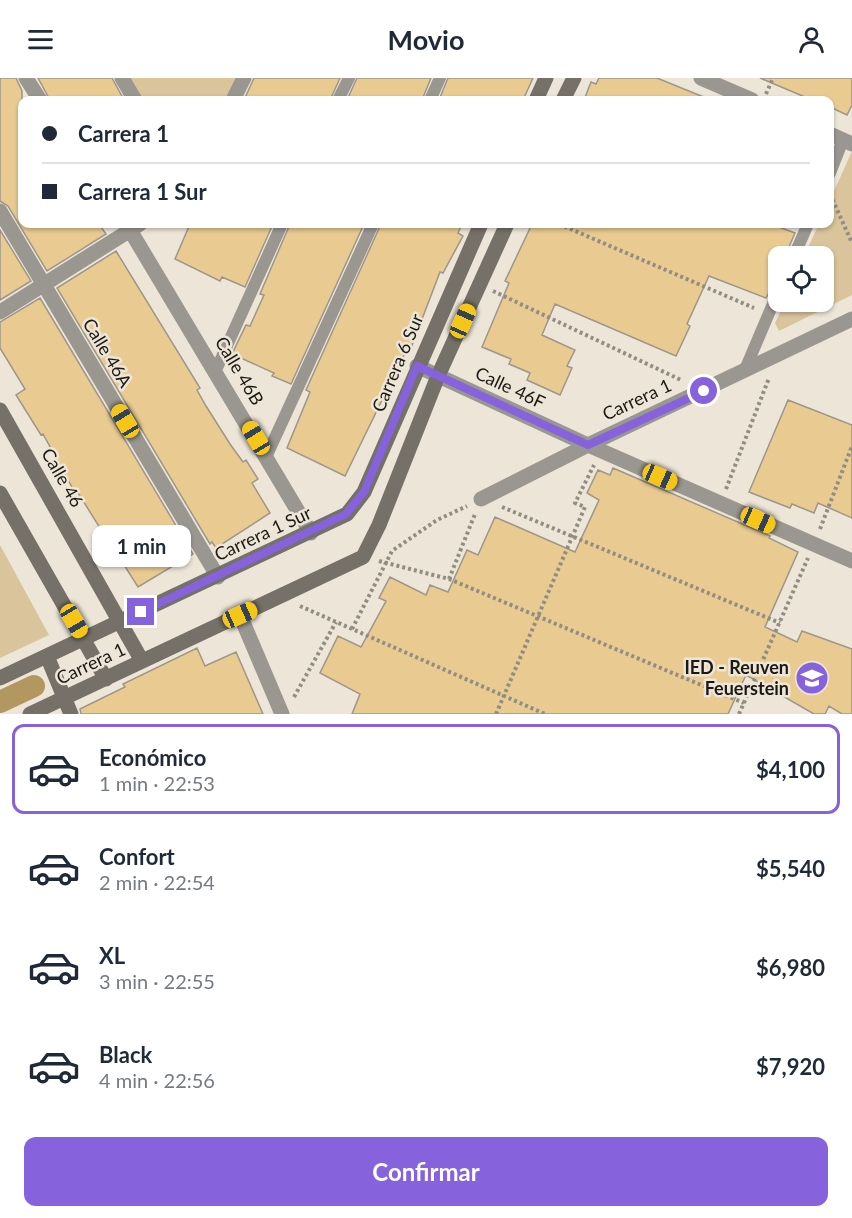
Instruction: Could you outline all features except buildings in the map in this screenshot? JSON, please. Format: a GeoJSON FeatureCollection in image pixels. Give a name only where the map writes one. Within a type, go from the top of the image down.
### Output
{"type":"FeatureCollection","features":[{"type":"Feature","properties":{"kind":"street"},"geometry":{"type":"LineString","coordinates":[[26,78],[37,96]]}},
{"type":"Feature","properties":{"kind":"street"},"geometry":{"type":"LineString","coordinates":[[122,78],[133,96]]}},
{"type":"Feature","properties":{"kind":"street"},"geometry":{"type":"LineString","coordinates":[[235,96],[244,78]]}},
{"type":"Feature","properties":{"kind":"street"},"geometry":{"type":"LineString","coordinates":[[538,96],[546,78]]}},
{"type":"Feature","properties":{"kind":"street"},"geometry":{"type":"LineString","coordinates":[[565,96],[574,78]]}},
{"type":"Feature","properties":{"kind":"street"},"geometry":{"type":"LineString","coordinates":[[701,78],[743,96]]}},
{"type":"Feature","properties":{"kind":"street","name":"Calle 46A"},"geometry":{"type":"LineString","coordinates":[[0,211],[218,577]]}},
{"type":"Feature","properties":{"kind":"street"},"geometry":{"type":"LineString","coordinates":[[0,312],[127,228]]}},
{"type":"Feature","properties":{"kind":"street","name":"Calle 46B"},"geometry":{"type":"LineString","coordinates":[[127,228],[267,454],[311,533]]}},
{"type":"Feature","properties":{"kind":"street","name":"Carrera 6 Sur"},"geometry":{"type":"LineString","coordinates":[[346,514],[364,492],[417,366],[479,228]]}},
{"type":"Feature","properties":{"kind":"street"},"geometry":{"type":"LineString","coordinates":[[363,557],[379,525],[438,376],[505,228]]}},
{"type":"Feature","properties":{"kind":"street","name":"Carrera 1"},"geometry":{"type":"LineString","coordinates":[[481,499],[594,448],[852,319]]}},
{"type":"Feature","properties":{"kind":"street","name":"Calle 46F"},"geometry":{"type":"LineString","coordinates":[[417,366],[594,448],[852,561]]}},
{"type":"Feature","properties":{"kind":"street","name":"Calle 46"},"geometry":{"type":"LineString","coordinates":[[0,410],[142,661]]}},
{"type":"Feature","properties":{"kind":"street"},"geometry":{"type":"LineString","coordinates":[[0,493],[106,679]]}},
{"type":"Feature","properties":{"kind":"street","name":"Carrera 1 Sur"},"geometry":{"type":"LineString","coordinates":[[0,678],[311,533],[346,514]]}},
{"type":"Feature","properties":{"kind":"street","name":"Carrera 1"},"geometry":{"type":"LineString","coordinates":[[30,714],[363,557]]}},
{"type":"Feature","properties":{"kind":"street"},"geometry":{"type":"LineString","coordinates":[[240,615],[286,709]]}},
{"type":"Feature","properties":{"kind":"street"},"geometry":{"type":"LineString","coordinates":[[46,657],[71,714]]}},
{"type":"Feature","properties":{"kind":"lane"},"geometry":{"type":"LineString","coordinates":[[340,96],[349,78]]}},
{"type":"Feature","properties":{"kind":"lane"},"geometry":{"type":"LineString","coordinates":[[431,96],[440,78]]}},
{"type":"Feature","properties":{"kind":"lane"},"geometry":{"type":"LineString","coordinates":[[834,162],[842,140]]}},
{"type":"Feature","properties":{"kind":"lane"},"geometry":{"type":"LineString","coordinates":[[216,370],[280,228]]}},
{"type":"Feature","properties":{"kind":"lane"},"geometry":{"type":"LineString","coordinates":[[267,454],[371,228]]}},
{"type":"Feature","properties":{"kind":"lane"},"geometry":{"type":"LineString","coordinates":[[798,246],[806,228]]}},
{"type":"Feature","properties":{"kind":"lane"},"geometry":{"type":"LineString","coordinates":[[744,372],[770,312]]}},
{"type":"Feature","properties":{"kind":"path"},"geometry":{"type":"LineString","coordinates":[[834,203],[852,243]]}},
{"type":"Feature","properties":{"kind":"path"},"geometry":{"type":"LineString","coordinates":[[568,228],[769,315]]}},
{"type":"Feature","properties":{"kind":"path"},"geometry":{"type":"LineString","coordinates":[[479,284],[704,391]]}},
{"type":"Feature","properties":{"kind":"path"},"geometry":{"type":"LineString","coordinates":[[720,503],[777,356]]}},
{"type":"Feature","properties":{"kind":"path"},"geometry":{"type":"LineString","coordinates":[[739,714],[814,545],[852,446]]}},
{"type":"Feature","properties":{"kind":"path"},"geometry":{"type":"LineString","coordinates":[[496,714],[585,507],[575,503],[594,448]]}},
{"type":"Feature","properties":{"kind":"path"},"geometry":{"type":"LineString","coordinates":[[352,629],[384,562],[392,551],[438,520],[481,499],[780,623]]}},
{"type":"Feature","properties":{"kind":"path"},"geometry":{"type":"LineString","coordinates":[[449,579],[481,499]]}},
{"type":"Feature","properties":{"kind":"path"},"geometry":{"type":"LineString","coordinates":[[363,557],[449,579],[744,703]]}},
{"type":"Feature","properties":{"kind":"path"},"geometry":{"type":"LineString","coordinates":[[280,597],[545,714]]}},
{"type":"Feature","properties":{"kind":"path"},"geometry":{"type":"LineString","coordinates":[[286,709],[336,622]]}},
{"type":"Feature","properties":{"kind":"shaded area"},"geometry":{"type":"Polygon","coordinates":[[[125,78],[241,78],[232,96],[136,96],[125,78]]]}},
{"type":"Feature","properties":{"kind":"shaded area"},"geometry":{"type":"Polygon","coordinates":[[[852,151],[852,295],[834,304],[834,246],[809,246],[817,228],[834,228],[834,191],[852,151]]]}},
{"type":"Feature","properties":{"kind":"shaded area"},"geometry":{"type":"Polygon","coordinates":[[[780,312],[818,312],[779,331],[775,323],[780,312]]]}},
{"type":"Feature","properties":{"kind":"shaded area"},"geometry":{"type":"Polygon","coordinates":[[[0,545],[49,635],[0,658],[0,545]]]}},
{"type":"Feature","properties":{"kind":"waterway"},"geometry":{"type":"LineString","coordinates":[[0,702],[34,686]]}},
{"type":"Feature","properties":{"kind":"place","name":"IED - Reuven Feuerstein"},"geometry":{"type":"Point","coordinates":[812,678]}},
{"type":"Feature","properties":{"kind":"route"},"geometry":{"type":"LineString","coordinates":[[141,612],[311,533],[346,514],[364,492],[417,366],[588,445],[704,391]]}}]}
